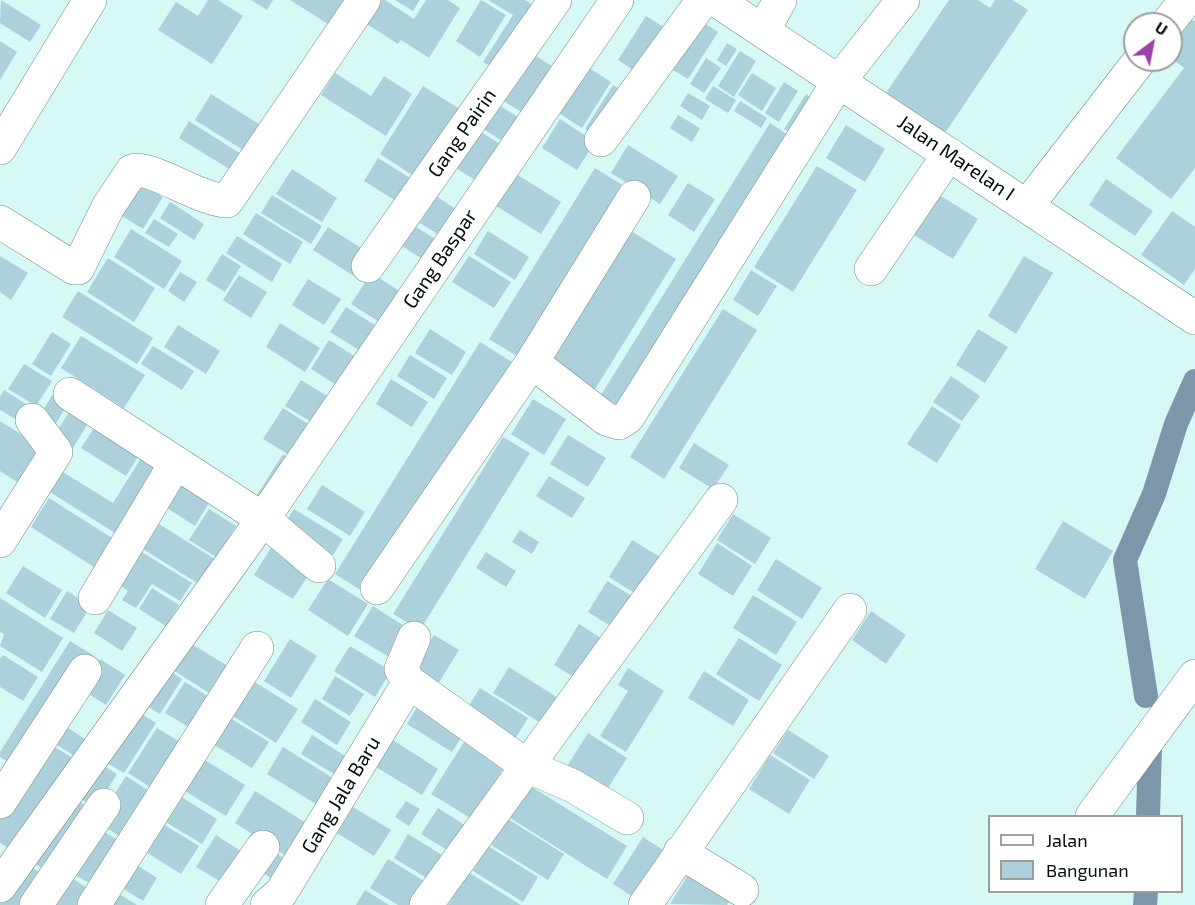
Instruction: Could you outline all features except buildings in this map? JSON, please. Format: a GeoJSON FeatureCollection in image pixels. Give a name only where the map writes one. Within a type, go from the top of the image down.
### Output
{"type":"FeatureCollection","features":[{"type":"Feature","properties":{"kind":"street"},"geometry":{"type":"LineString","coordinates":[[0,148],[10,108],[90,0]]}},
{"type":"Feature","properties":{"kind":"street"},"geometry":{"type":"LineString","coordinates":[[0,222],[74,268],[78,267],[108,207],[132,171],[143,170],[196,194],[214,200],[227,201],[364,0]]}},
{"type":"Feature","properties":{"kind":"street","name":"Gang Pairin"},"geometry":{"type":"LineString","coordinates":[[368,266],[555,0]]}},
{"type":"Feature","properties":{"kind":"street","name":"Gang Baspar"},"geometry":{"type":"LineString","coordinates":[[0,886],[263,519],[617,0]]}},
{"type":"Feature","properties":{"kind":"street"},"geometry":{"type":"LineString","coordinates":[[601,140],[703,0]]}},
{"type":"Feature","properties":{"kind":"street","name":"Jalan Marelan I"},"geometry":{"type":"LineString","coordinates":[[716,0],[1028,206],[1191,308]]}},
{"type":"Feature","properties":{"kind":"street"},"geometry":{"type":"LineString","coordinates":[[763,31],[780,0]]}},
{"type":"Feature","properties":{"kind":"street"},"geometry":{"type":"LineString","coordinates":[[532,362],[606,419],[619,423],[628,417],[839,81],[903,0]]}},
{"type":"Feature","properties":{"kind":"street"},"geometry":{"type":"LineString","coordinates":[[1176,12],[1186,0]]}},
{"type":"Feature","properties":{"kind":"street"},"geometry":{"type":"LineString","coordinates":[[1028,206],[1131,72]]}},
{"type":"Feature","properties":{"kind":"street"},"geometry":{"type":"LineString","coordinates":[[871,269],[949,154]]}},
{"type":"Feature","properties":{"kind":"street"},"geometry":{"type":"LineString","coordinates":[[377,588],[532,362],[634,197]]}},
{"type":"Feature","properties":{"kind":"street"},"geometry":{"type":"LineString","coordinates":[[70,394],[263,519],[319,566]]}},
{"type":"Feature","properties":{"kind":"street"},"geometry":{"type":"LineString","coordinates":[[0,541],[56,452],[32,420]]}},
{"type":"Feature","properties":{"kind":"street"},"geometry":{"type":"LineString","coordinates":[[95,598],[175,464]]}},
{"type":"Feature","properties":{"kind":"street"},"geometry":{"type":"LineString","coordinates":[[426,905],[721,500]]}},
{"type":"Feature","properties":{"kind":"street"},"geometry":{"type":"LineString","coordinates":[[645,905],[850,610]]}},
{"type":"Feature","properties":{"kind":"street"},"geometry":{"type":"LineString","coordinates":[[414,638],[401,669],[410,682],[527,766],[573,786],[627,818]]}},
{"type":"Feature","properties":{"kind":"street"},"geometry":{"type":"LineString","coordinates":[[94,905],[257,648]]}},
{"type":"Feature","properties":{"kind":"street"},"geometry":{"type":"LineString","coordinates":[[0,802],[85,670]]}},
{"type":"Feature","properties":{"kind":"street"},"geometry":{"type":"LineString","coordinates":[[1093,815],[1195,676]]}},
{"type":"Feature","properties":{"kind":"street","name":"Gang Jala Baru"},"geometry":{"type":"LineString","coordinates":[[267,905],[281,893],[410,682]]}},
{"type":"Feature","properties":{"kind":"street"},"geometry":{"type":"LineString","coordinates":[[36,905],[104,805]]}},
{"type":"Feature","properties":{"kind":"street"},"geometry":{"type":"LineString","coordinates":[[222,905],[263,847]]}},
{"type":"Feature","properties":{"kind":"street"},"geometry":{"type":"LineString","coordinates":[[680,852],[742,890]]}},
{"type":"Feature","properties":{"kind":"waterway"},"geometry":{"type":"LineString","coordinates":[[1146,696],[1125,560],[1154,494],[1176,424],[1195,381]]}},
{"type":"Feature","properties":{"kind":"waterway"},"geometry":{"type":"LineString","coordinates":[[1148,815],[1150,747]]}},
{"type":"Feature","properties":{"kind":"waterway"},"geometry":{"type":"LineString","coordinates":[[1145,905],[1146,893]]}}]}
